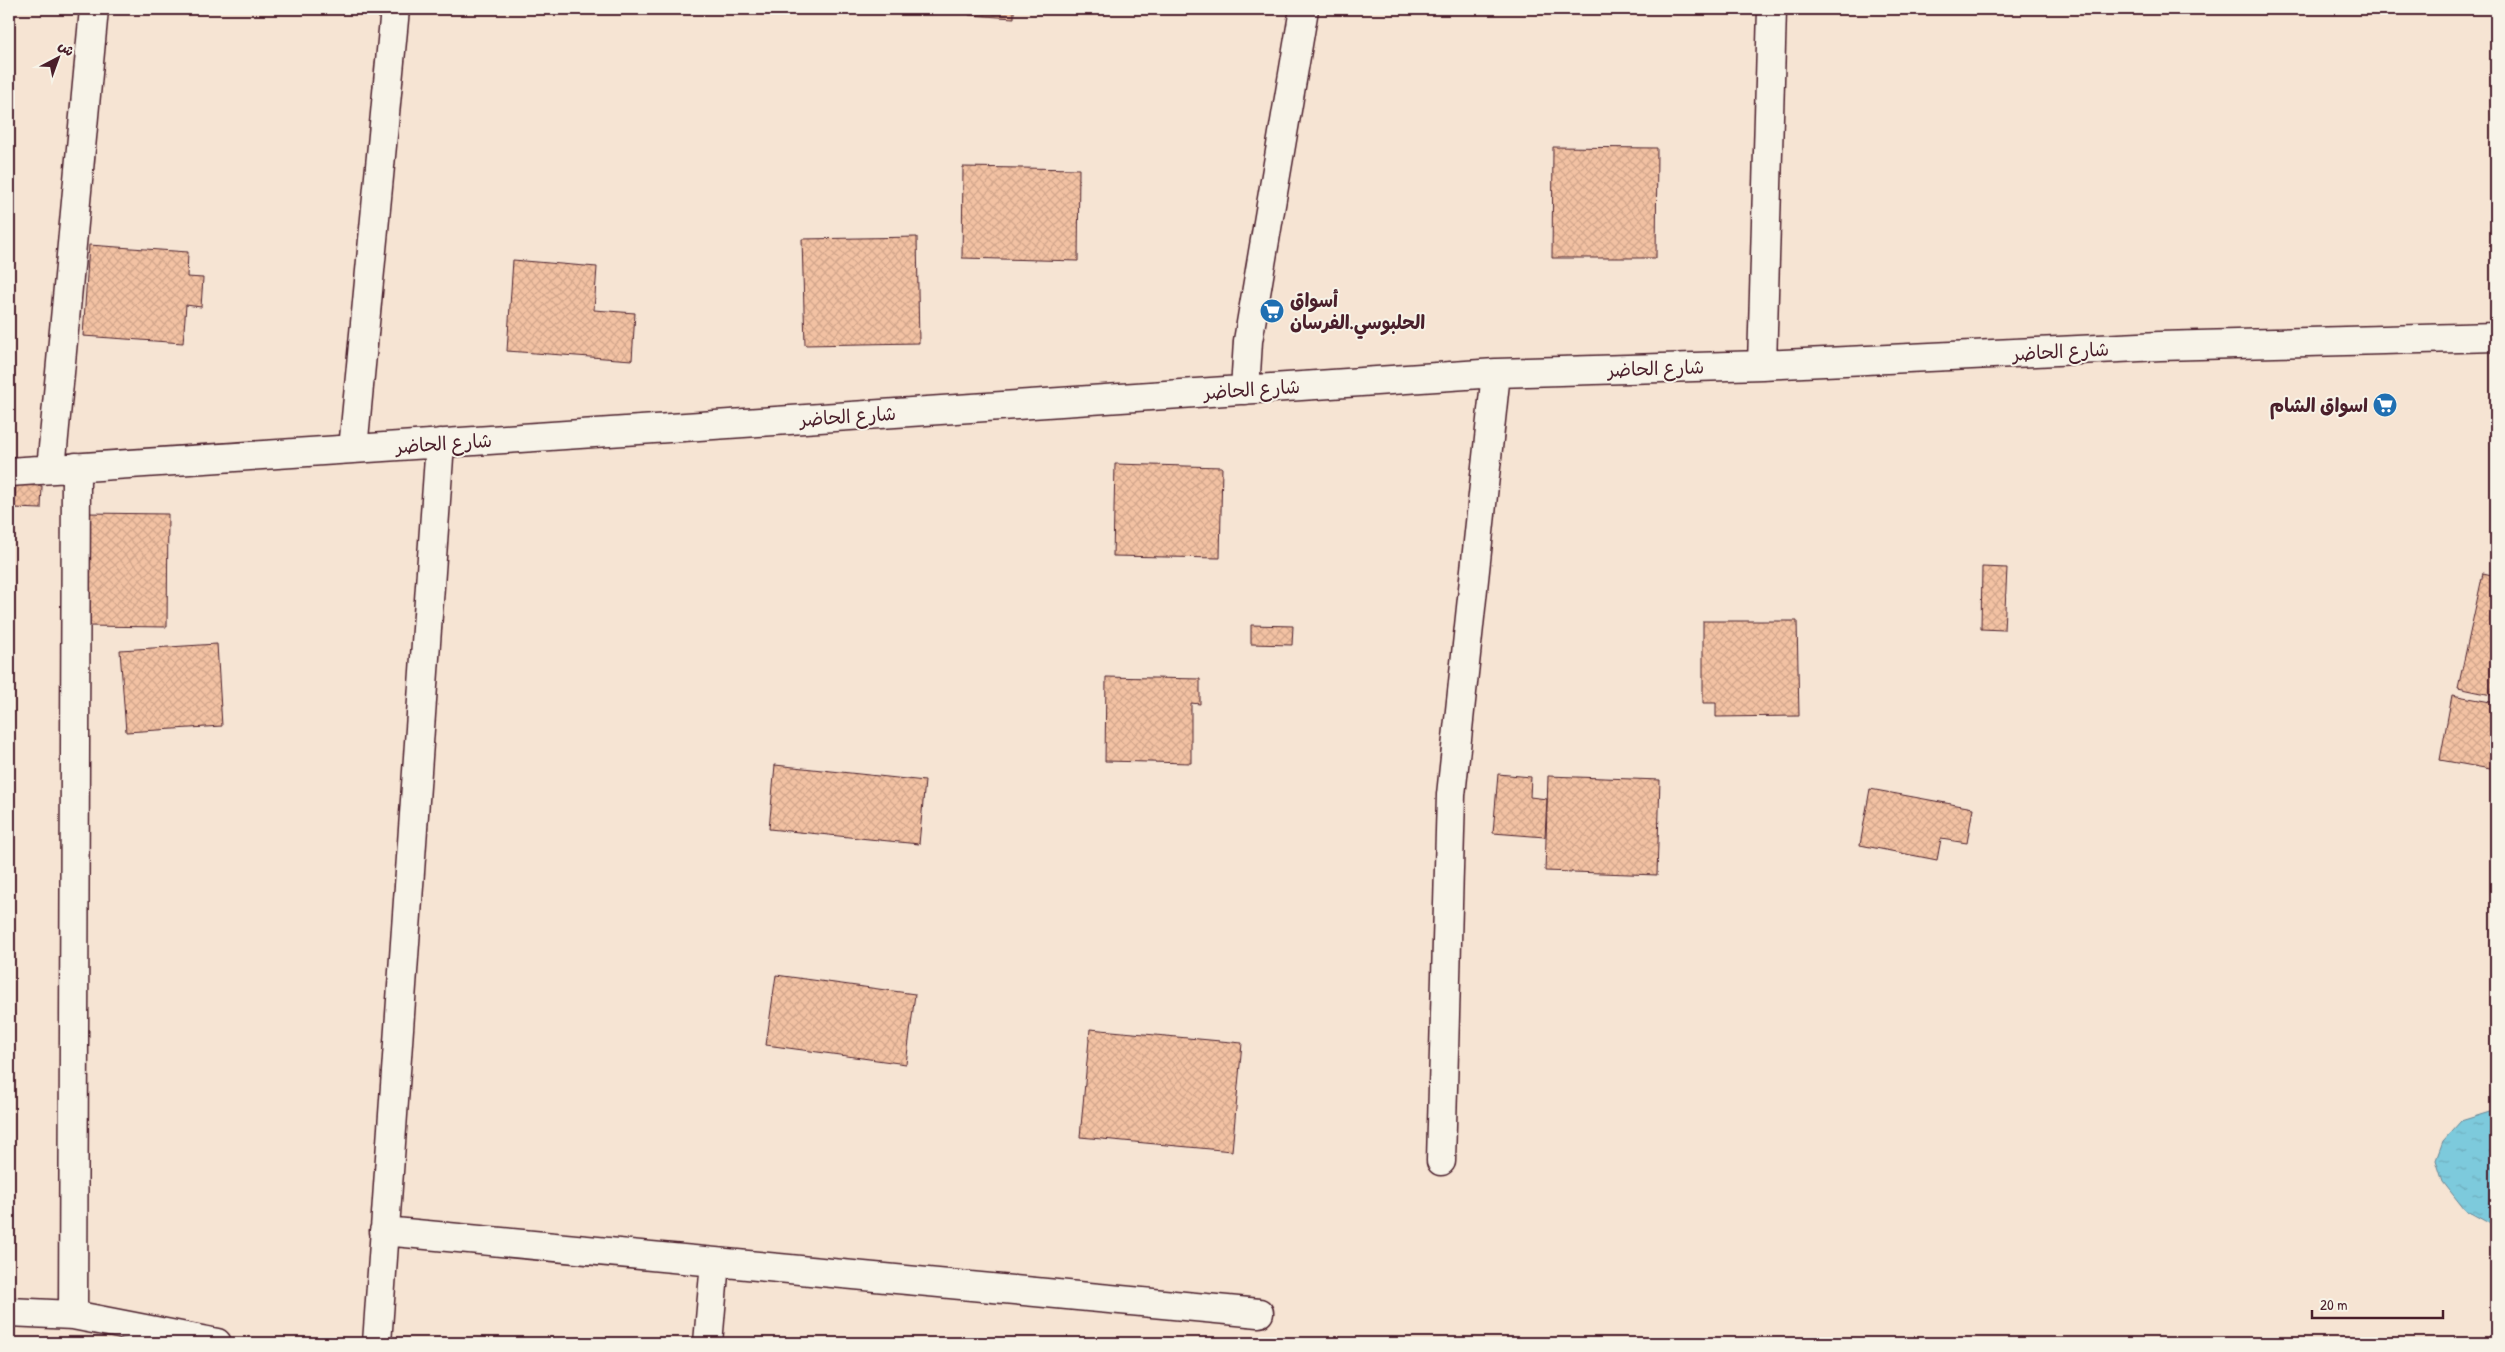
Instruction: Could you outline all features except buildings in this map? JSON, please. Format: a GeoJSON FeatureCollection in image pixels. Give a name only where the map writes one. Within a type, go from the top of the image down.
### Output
{"type":"FeatureCollection","features":[{"type":"Feature","properties":{"kind":"street"},"geometry":{"type":"LineString","coordinates":[[74,1315],[64,468],[94,9]]}},
{"type":"Feature","properties":{"kind":"street"},"geometry":{"type":"LineString","coordinates":[[353,449],[396,9]]}},
{"type":"Feature","properties":{"kind":"street"},"geometry":{"type":"LineString","coordinates":[[1245,390],[1248,341],[1304,9]]}},
{"type":"Feature","properties":{"kind":"street"},"geometry":{"type":"LineString","coordinates":[[1762,365],[1772,9]]}},
{"type":"Feature","properties":{"kind":"street","name":"شارع الحاضر"},"geometry":{"type":"LineString","coordinates":[[9,472],[1496,373],[1762,365],[2160,346],[2496,337]]}},
{"type":"Feature","properties":{"kind":"street"},"geometry":{"type":"LineString","coordinates":[[1441,1161],[1451,795],[1496,373]]}},
{"type":"Feature","properties":{"kind":"street"},"geometry":{"type":"LineString","coordinates":[[376,1343],[440,443]]}},
{"type":"Feature","properties":{"kind":"street"},"geometry":{"type":"LineString","coordinates":[[384,1231],[1259,1313]]}},
{"type":"Feature","properties":{"kind":"street"},"geometry":{"type":"LineString","coordinates":[[708,1343],[715,1262]]}},
{"type":"Feature","properties":{"kind":"street"},"geometry":{"type":"LineString","coordinates":[[9,1312],[74,1315],[217,1343]]}},
{"type":"Feature","properties":{"kind":"water"},"geometry":{"type":"Polygon","coordinates":[[[2496,1110],[2496,1227],[2465,1210],[2443,1182],[2436,1160],[2443,1141],[2461,1121],[2496,1110]]]}},
{"type":"Feature","properties":{"kind":"place","name":"أسواق الحلبوسي.الفرسان"},"geometry":{"type":"Point","coordinates":[1272,311]}},
{"type":"Feature","properties":{"kind":"place","name":"اسواق الشام"},"geometry":{"type":"Point","coordinates":[2385,405]}}]}
